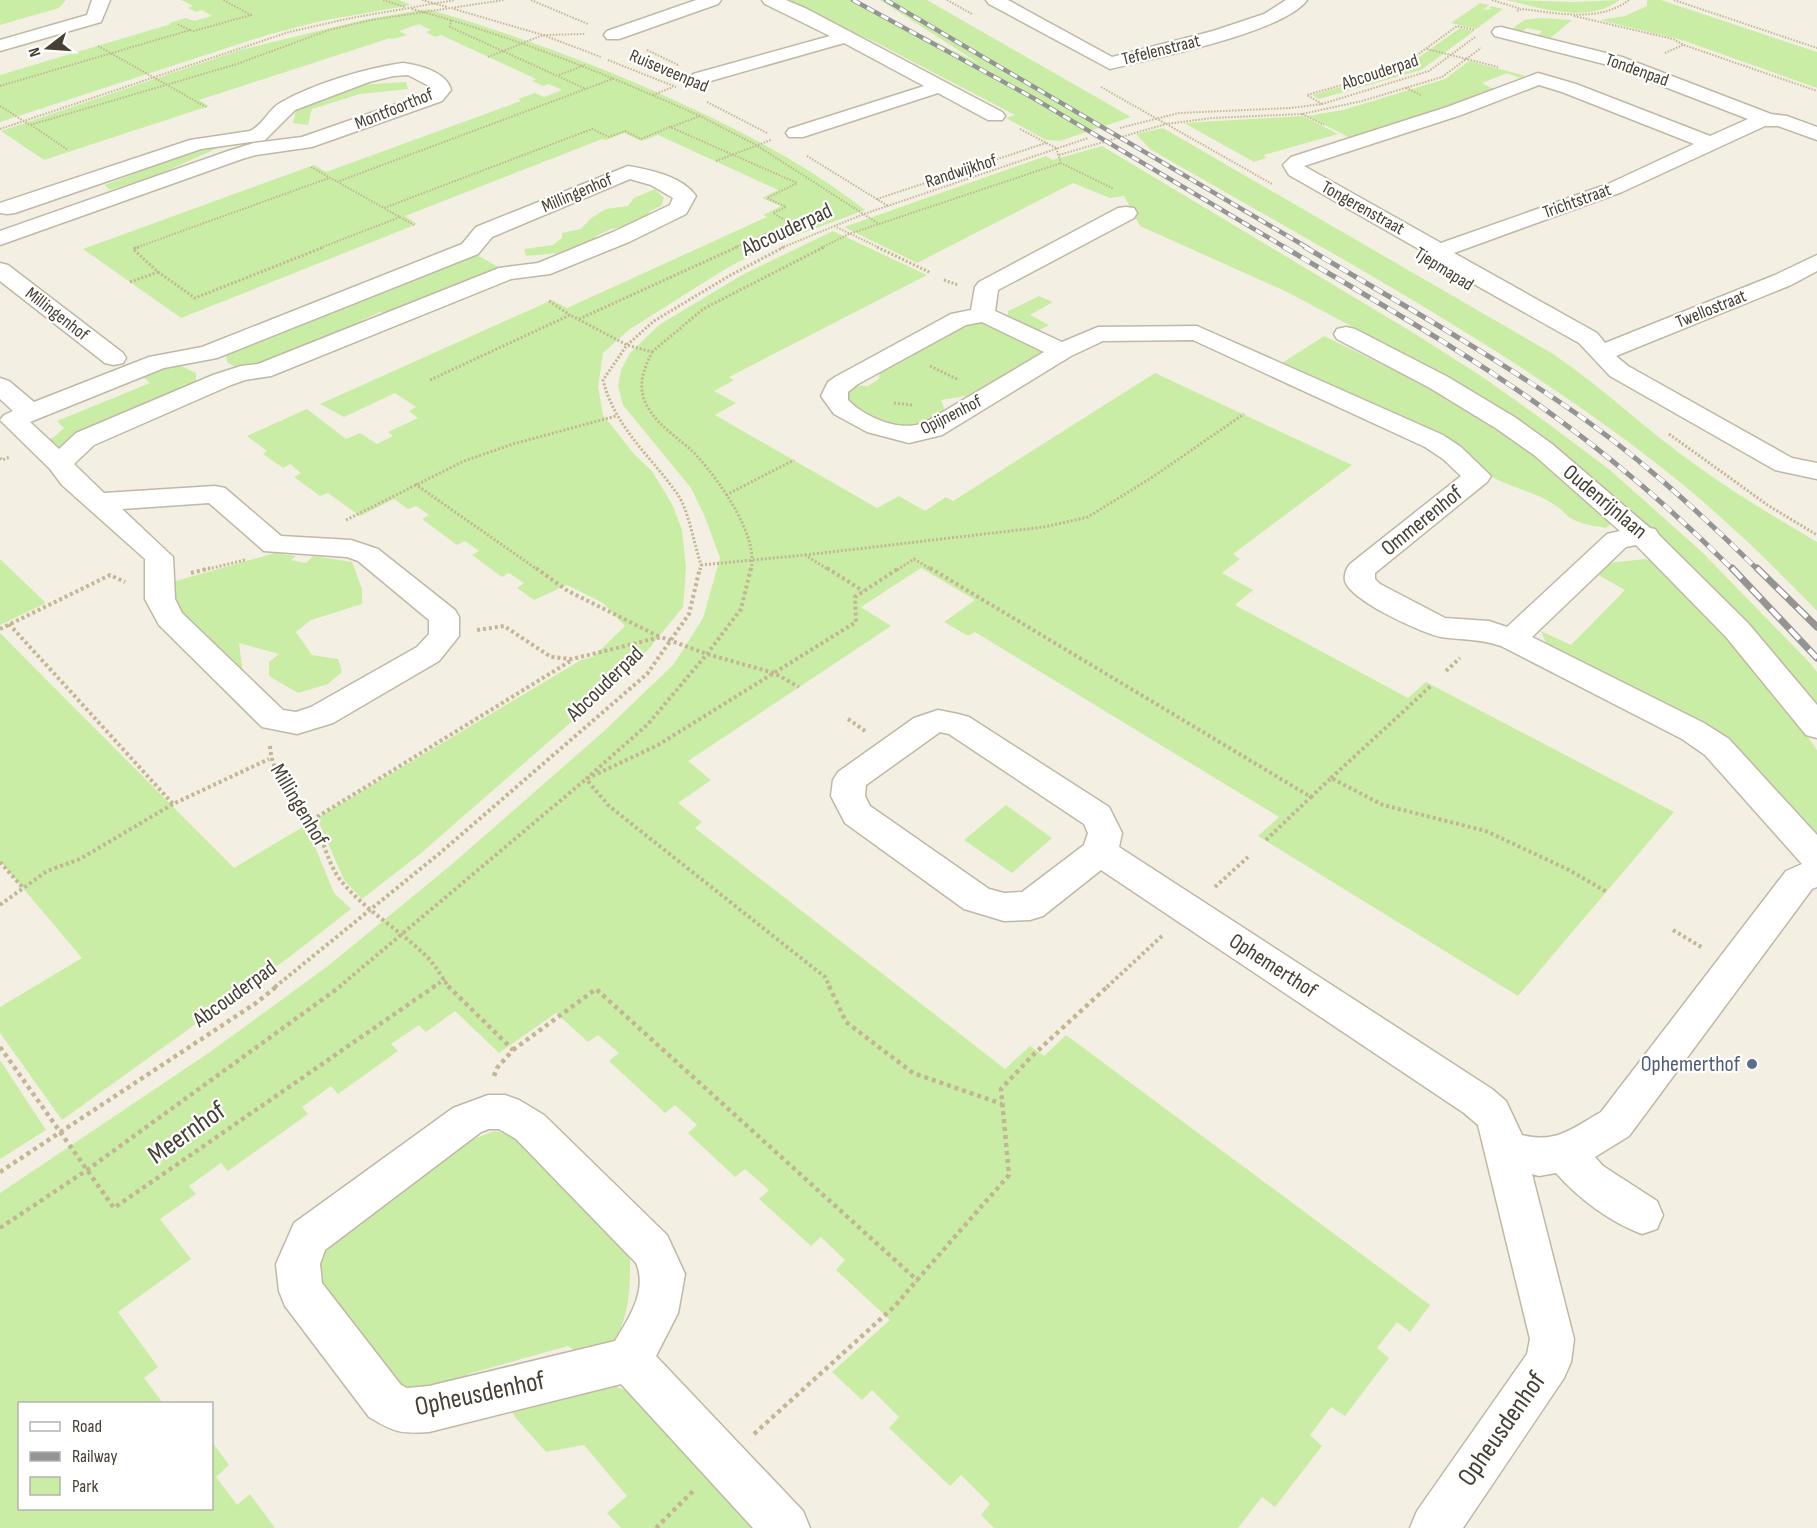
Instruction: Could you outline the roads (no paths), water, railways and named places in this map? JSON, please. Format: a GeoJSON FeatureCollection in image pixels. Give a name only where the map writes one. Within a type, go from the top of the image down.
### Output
{"type":"FeatureCollection","features":[{"type":"Feature","properties":{"kind":"street"},"geometry":{"type":"LineString","coordinates":[[0,46],[95,18],[102,0]]}},
{"type":"Feature","properties":{"kind":"street"},"geometry":{"type":"LineString","coordinates":[[613,35],[712,0]]}},
{"type":"Feature","properties":{"kind":"street","name":"Randwijkhof"},"geometry":{"type":"LineString","coordinates":[[771,0],[801,13],[995,116]]}},
{"type":"Feature","properties":{"kind":"street","name":"Tefelenstraat"},"geometry":{"type":"LineString","coordinates":[[1003,4],[1110,63],[1210,37],[1270,18],[1298,0]]}},
{"type":"Feature","properties":{"kind":"street"},"geometry":{"type":"LineString","coordinates":[[1003,4],[1033,3]]}},
{"type":"Feature","properties":{"kind":"street","name":"Tondenpad"},"geometry":{"type":"LineString","coordinates":[[1505,23],[1615,61],[1768,120],[1780,120],[1817,134]]}},
{"type":"Feature","properties":{"kind":"street"},"geometry":{"type":"LineString","coordinates":[[700,78],[846,37]]}},
{"type":"Feature","properties":{"kind":"street","name":"Montfoorthof"},"geometry":{"type":"LineString","coordinates":[[0,238],[254,149],[305,143],[435,97],[441,90],[440,85],[414,70],[402,69],[379,74],[281,109],[262,133],[255,137],[215,140],[197,144],[3,206]]}},
{"type":"Feature","properties":{"kind":"street","name":"Tongerenstraat"},"geometry":{"type":"LineString","coordinates":[[1712,144],[1569,88],[1538,79],[1454,111],[1298,161],[1293,165],[1296,171],[1588,338],[1603,352],[1609,364],[1619,370],[1784,464],[1817,471]]}},
{"type":"Feature","properties":{"kind":"street"},"geometry":{"type":"LineString","coordinates":[[791,141],[939,87]]}},
{"type":"Feature","properties":{"kind":"street"},"geometry":{"type":"LineString","coordinates":[[1712,144],[1762,120],[1768,120]]}},
{"type":"Feature","properties":{"kind":"street","name":"Trichtstraat"},"geometry":{"type":"LineString","coordinates":[[1439,251],[1615,188],[1712,144]]}},
{"type":"Feature","properties":{"kind":"street","name":"Millingenhof"},"geometry":{"type":"LineString","coordinates":[[31,413],[158,362],[208,353],[470,249],[500,243],[628,172],[650,176],[667,183],[685,196],[678,209],[621,237],[542,269],[507,273],[262,371],[241,373],[222,380],[85,439],[59,463]]}},
{"type":"Feature","properties":{"kind":"street"},"geometry":{"type":"LineString","coordinates":[[3,206],[31,227]]}},
{"type":"Feature","properties":{"kind":"street"},"geometry":{"type":"LineString","coordinates":[[1062,351],[982,315],[987,287],[1126,213]]}},
{"type":"Feature","properties":{"kind":"street"},"geometry":{"type":"LineString","coordinates":[[500,243],[542,269]]}},
{"type":"Feature","properties":{"kind":"street","name":"Twellostraat"},"geometry":{"type":"LineString","coordinates":[[1603,352],[1783,280],[1817,262]]}},
{"type":"Feature","properties":{"kind":"street","name":"Millingenhof"},"geometry":{"type":"LineString","coordinates":[[0,270],[114,358]]}},
{"type":"Feature","properties":{"kind":"street","name":"Opijnenhof"},"geometry":{"type":"LineString","coordinates":[[982,315],[959,319],[836,387],[835,401],[862,421],[888,433],[906,435],[933,429],[1062,351],[1098,334],[1197,333],[1251,357]]}},
{"type":"Feature","properties":{"kind":"street","name":"Oudenrijnlaan"},"geometry":{"type":"LineString","coordinates":[[1346,334],[1404,362],[1528,438],[1645,535],[1770,665],[1817,727]]}},
{"type":"Feature","properties":{"kind":"street"},"geometry":{"type":"LineString","coordinates":[[208,353],[222,380]]}},
{"type":"Feature","properties":{"kind":"street","name":"Ommerenhof"},"geometry":{"type":"LineString","coordinates":[[1251,357],[1434,441],[1452,453],[1477,476],[1448,511],[1412,540],[1360,570],[1360,581],[1370,591],[1423,620],[1441,627],[1489,631],[1512,639],[1693,731],[1717,747],[1817,858]]}},
{"type":"Feature","properties":{"kind":"street"},"geometry":{"type":"LineString","coordinates":[[0,386],[31,413],[13,420],[59,463],[72,479],[159,557],[160,599],[170,618],[273,719],[297,723],[322,715],[428,654],[444,636],[444,617],[368,555],[351,549],[297,544],[274,545],[215,494],[98,502]]}},
{"type":"Feature","properties":{"kind":"street"},"geometry":{"type":"LineString","coordinates":[[1512,639],[1617,540],[1645,535]]}},
{"type":"Feature","properties":{"kind":"street"},"geometry":{"type":"LineString","coordinates":[[938,721],[958,725],[1097,816],[1105,833],[1100,852],[1030,906],[1004,907],[986,902],[977,899],[857,814],[848,795],[850,780],[925,726],[938,721]]}},
{"type":"Feature","properties":{"kind":"street","name":"Ophemerthof"},"geometry":{"type":"LineString","coordinates":[[1100,852],[1478,1101],[1491,1113],[1500,1128],[1505,1149]]}},
{"type":"Feature","properties":{"kind":"street"},"geometry":{"type":"LineString","coordinates":[[1505,1149],[1539,1158],[1565,1154],[1615,1124],[1799,880],[1817,872]]}},
{"type":"Feature","properties":{"kind":"street","name":"Opheusdenhof"},"geometry":{"type":"LineString","coordinates":[[488,1112],[505,1112],[530,1126],[652,1249],[663,1274],[656,1313],[629,1360],[429,1409],[403,1411],[385,1401],[301,1291],[298,1264],[309,1237],[467,1120],[488,1112]]}},
{"type":"Feature","properties":{"kind":"street","name":"Opheusdenhof"},"geometry":{"type":"LineString","coordinates":[[1434,1528],[1548,1362],[1552,1339],[1505,1149]]}},
{"type":"Feature","properties":{"kind":"street"},"geometry":{"type":"LineString","coordinates":[[1565,1154],[1588,1179],[1642,1215]]}},
{"type":"Feature","properties":{"kind":"street"},"geometry":{"type":"LineString","coordinates":[[629,1360],[786,1528]]}},
{"type":"Feature","properties":{"kind":"railway"},"geometry":{"type":"LineString","coordinates":[[853,0],[1035,99],[1286,248]]}},
{"type":"Feature","properties":{"kind":"railway"},"geometry":{"type":"LineString","coordinates":[[886,0],[1308,248]]}},
{"type":"Feature","properties":{"kind":"railway"},"geometry":{"type":"LineString","coordinates":[[1284,247],[1455,349],[1554,416],[1646,489],[1733,570]]}},
{"type":"Feature","properties":{"kind":"railway"},"geometry":{"type":"LineString","coordinates":[[1305,247],[1466,342],[1588,421],[1664,482],[1758,570]]}},
{"type":"Feature","properties":{"kind":"railway"},"geometry":{"type":"LineString","coordinates":[[1732,568],[1817,658]]}},
{"type":"Feature","properties":{"kind":"railway"},"geometry":{"type":"LineString","coordinates":[[1757,568],[1817,627]]}},
{"type":"Feature","properties":{"kind":"place","name":"Ophemerthof"},"geometry":{"type":"Point","coordinates":[1752,1064]}}]}
